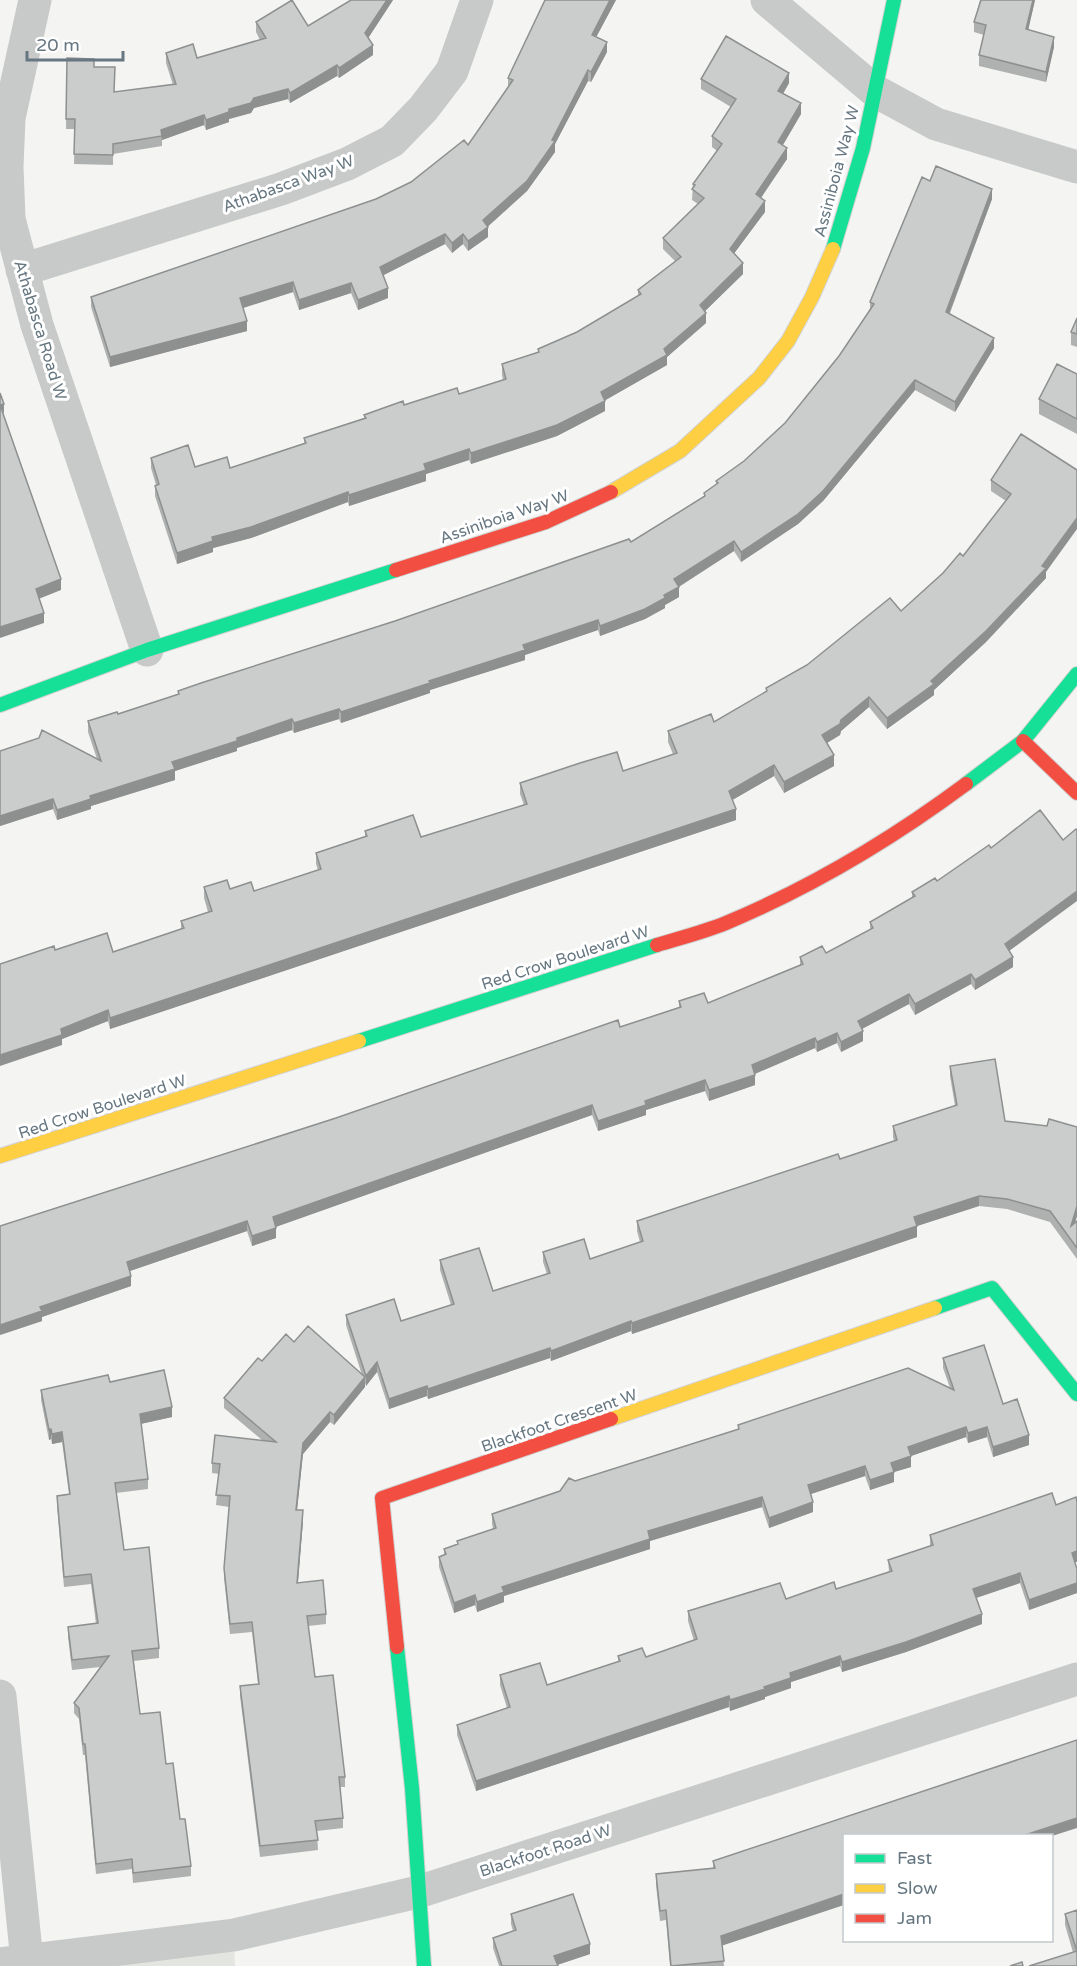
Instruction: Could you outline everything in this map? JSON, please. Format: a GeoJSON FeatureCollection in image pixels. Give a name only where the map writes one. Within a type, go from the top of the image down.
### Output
{"type":"FeatureCollection","features":[{"type":"Feature","properties":{"kind":"street","name":"Athabasca Road W"},"geometry":{"type":"LineString","coordinates":[[35,0],[9,118],[9,219],[22,270],[83,465],[147,650]]}},
{"type":"Feature","properties":{"kind":"street","name":"Athabasca Way W"},"geometry":{"type":"LineString","coordinates":[[22,270],[281,189],[347,164],[392,141],[423,109],[452,71],[477,0]]}},
{"type":"Feature","properties":{"kind":"street"},"geometry":{"type":"LineString","coordinates":[[767,0],[875,91],[936,124],[1077,167]]}},
{"type":"Feature","properties":{"kind":"street","name":"Assiniboia Way W"},"geometry":{"type":"LineString","coordinates":[[0,705],[147,650],[546,522],[609,494],[669,459],[760,378],[795,328],[827,265],[850,192],[875,91],[894,0]]}},
{"type":"Feature","properties":{"kind":"street","name":"Red Crow Boulevard W"},"geometry":{"type":"LineString","coordinates":[[0,1156],[725,923],[801,888],[872,849],[924,815],[1023,741],[1077,674]]}},
{"type":"Feature","properties":{"kind":"street"},"geometry":{"type":"LineString","coordinates":[[1023,741],[1077,793]]}},
{"type":"Feature","properties":{"kind":"street","name":"Blackfoot Crescent W"},"geometry":{"type":"LineString","coordinates":[[418,1892],[412,1788],[382,1498],[992,1288],[1077,1394]]}},
{"type":"Feature","properties":{"kind":"street","name":"Blackfoot Road W"},"geometry":{"type":"LineString","coordinates":[[14,1962],[234,1935],[418,1892],[1077,1679]]}},
{"type":"Feature","properties":{"kind":"street"},"geometry":{"type":"LineString","coordinates":[[0,1696],[14,1962]]}},
{"type":"Feature","properties":{"kind":"street"},"geometry":{"type":"LineString","coordinates":[[418,1892],[424,1966]]}},
{"type":"Feature","properties":{"kind":"shaded area"},"geometry":{"type":"Polygon","coordinates":[[[234,1935],[235,1966],[0,1966],[234,1935]]]}},
{"type":"Feature","properties":{"kind":"building"},"geometry":{"type":"Polygon","coordinates":[[[292,0],[308,26],[351,0],[387,0],[365,33],[373,45],[339,68],[337,65],[290,93],[288,89],[254,98],[251,103],[229,109],[229,112],[206,120],[204,115],[161,130],[162,136],[113,144],[113,155],[74,154],[75,119],[66,119],[67,58],[94,59],[94,67],[115,67],[114,92],[176,84],[166,53],[193,44],[197,58],[266,38],[256,22],[292,0]]]}},
{"type":"Feature","properties":{"kind":"building"},"geometry":{"type":"Polygon","coordinates":[[[545,0],[610,0],[592,35],[607,42],[591,72],[588,70],[552,140],[555,141],[527,181],[483,220],[488,227],[468,241],[463,234],[452,243],[445,234],[380,267],[388,288],[358,300],[351,283],[299,300],[293,282],[240,298],[247,321],[110,357],[91,297],[376,199],[411,182],[464,140],[468,145],[513,80],[508,78],[545,0]]]}},
{"type":"Feature","properties":{"kind":"building"},"geometry":{"type":"Polygon","coordinates":[[[981,0],[1033,0],[1026,29],[1054,37],[1046,72],[979,55],[986,25],[974,22],[981,0]]]}},
{"type":"Feature","properties":{"kind":"building"},"geometry":{"type":"Polygon","coordinates":[[[726,36],[789,73],[778,91],[801,103],[778,142],[787,148],[756,194],[765,201],[730,249],[743,263],[700,305],[706,313],[664,349],[667,355],[601,392],[605,401],[557,425],[471,453],[469,449],[424,464],[426,470],[349,495],[348,492],[251,527],[212,537],[213,541],[177,553],[155,486],[159,484],[151,458],[188,445],[195,467],[227,457],[230,468],[306,443],[304,438],[366,418],[364,415],[403,401],[404,405],[457,388],[459,394],[506,379],[502,364],[539,352],[538,349],[577,332],[641,294],[638,290],[681,257],[663,238],[704,198],[692,189],[695,185],[693,184],[722,144],[712,136],[736,99],[701,79],[726,36]]]}},
{"type":"Feature","properties":{"kind":"building"},"geometry":{"type":"Polygon","coordinates":[[[936,166],[992,189],[946,312],[994,338],[955,402],[915,380],[823,491],[798,514],[741,552],[734,541],[674,579],[679,587],[645,609],[600,626],[598,620],[523,645],[525,650],[341,712],[339,709],[294,723],[292,719],[237,738],[237,741],[172,762],[175,769],[90,796],[91,799],[57,810],[53,799],[0,816],[0,751],[39,738],[42,730],[101,761],[88,721],[117,712],[118,714],[179,694],[178,691],[201,683],[395,621],[629,539],[631,542],[705,496],[704,493],[718,483],[716,481],[744,461],[785,423],[839,356],[874,304],[870,302],[922,177],[930,181],[936,166]]]}},
{"type":"Feature","properties":{"kind":"building"},"geometry":{"type":"Polygon","coordinates":[[[1077,318],[1077,334],[1071,332],[1077,318]]]}},
{"type":"Feature","properties":{"kind":"building"},"geometry":{"type":"Polygon","coordinates":[[[1057,364],[1077,374],[1077,419],[1039,399],[1057,364]]]}},
{"type":"Feature","properties":{"kind":"building"},"geometry":{"type":"Polygon","coordinates":[[[0,393],[4,404],[0,405],[0,393]]]}},
{"type":"Feature","properties":{"kind":"building"},"geometry":{"type":"Polygon","coordinates":[[[0,405],[61,579],[36,589],[44,613],[0,627],[0,405]]]}},
{"type":"Feature","properties":{"kind":"building"},"geometry":{"type":"Polygon","coordinates":[[[1021,434],[1077,470],[1077,518],[1042,566],[1046,568],[986,631],[931,681],[934,684],[887,718],[869,697],[841,720],[840,724],[822,735],[834,755],[784,782],[774,765],[729,791],[736,809],[110,1018],[108,1010],[61,1029],[62,1035],[0,1055],[0,964],[54,946],[55,950],[107,933],[113,952],[184,928],[181,921],[212,911],[204,887],[227,880],[230,889],[251,882],[254,891],[321,869],[316,853],[367,836],[365,831],[413,815],[421,837],[527,804],[520,783],[580,763],[617,752],[623,771],[677,753],[668,731],[711,714],[714,722],[767,691],[766,688],[807,665],[890,598],[901,611],[943,573],[960,553],[963,556],[1011,494],[991,480],[1021,434]]]}},
{"type":"Feature","properties":{"kind":"building"},"geometry":{"type":"Polygon","coordinates":[[[1040,810],[1063,840],[1077,830],[1077,891],[1005,944],[1013,957],[975,980],[971,974],[915,1004],[909,994],[858,1021],[863,1031],[841,1042],[837,1033],[817,1042],[815,1038],[752,1065],[755,1075],[709,1090],[705,1080],[645,1101],[646,1105],[598,1121],[592,1105],[273,1217],[276,1228],[252,1236],[247,1221],[127,1262],[131,1276],[40,1307],[42,1311],[0,1325],[0,1226],[336,1118],[618,1020],[620,1027],[681,1007],[679,1001],[704,993],[708,1003],[803,964],[800,957],[822,946],[826,953],[873,928],[870,922],[915,896],[912,892],[935,878],[937,881],[989,845],[991,848],[1040,810]]]}},
{"type":"Feature","properties":{"kind":"building"},"geometry":{"type":"Polygon","coordinates":[[[995,1059],[1005,1121],[1047,1126],[1049,1119],[1077,1127],[1077,1206],[1071,1226],[1077,1221],[1077,1248],[1050,1211],[1007,1199],[979,1196],[914,1217],[917,1226],[632,1323],[631,1321],[551,1351],[550,1348],[428,1389],[427,1386],[389,1399],[377,1362],[366,1376],[346,1315],[394,1299],[401,1321],[454,1304],[440,1260],[479,1248],[493,1291],[550,1273],[543,1252],[584,1239],[590,1259],[643,1241],[637,1221],[838,1154],[840,1159],[897,1140],[893,1126],[957,1105],[950,1066],[995,1059]]]}},
{"type":"Feature","properties":{"kind":"building"},"geometry":{"type":"Polygon","coordinates":[[[308,1326],[365,1377],[334,1415],[330,1412],[303,1443],[296,1510],[303,1510],[297,1583],[323,1580],[326,1614],[307,1616],[315,1677],[333,1675],[345,1777],[339,1777],[343,1818],[315,1821],[318,1840],[260,1846],[240,1686],[259,1684],[252,1622],[230,1624],[224,1568],[230,1496],[216,1495],[220,1464],[212,1463],[215,1435],[276,1442],[224,1398],[258,1358],[262,1361],[286,1334],[294,1342],[308,1326]]]}},
{"type":"Feature","properties":{"kind":"building"},"geometry":{"type":"Polygon","coordinates":[[[984,1345],[1003,1404],[1017,1399],[1029,1435],[993,1447],[987,1427],[968,1433],[966,1427],[908,1447],[911,1456],[891,1463],[894,1472],[870,1480],[865,1466],[808,1485],[813,1502],[769,1518],[762,1497],[648,1531],[650,1539],[502,1587],[504,1592],[477,1602],[475,1595],[454,1603],[439,1557],[446,1554],[444,1549],[458,1544],[457,1541],[496,1528],[492,1514],[560,1491],[569,1478],[575,1481],[739,1429],[738,1425],[908,1368],[954,1390],[943,1358],[984,1345]]]}},
{"type":"Feature","properties":{"kind":"building"},"geometry":{"type":"Polygon","coordinates":[[[164,1370],[172,1407],[140,1414],[148,1479],[115,1483],[124,1550],[149,1547],[159,1648],[132,1651],[140,1714],[160,1712],[166,1764],[173,1763],[180,1819],[185,1819],[191,1866],[133,1873],[132,1859],[96,1864],[85,1744],[83,1744],[79,1708],[74,1703],[109,1656],[72,1660],[68,1627],[98,1623],[91,1574],[64,1577],[57,1496],[70,1494],[62,1432],[52,1434],[51,1429],[49,1430],[41,1390],[108,1375],[110,1382],[164,1370]]]}},
{"type":"Feature","properties":{"kind":"building"},"geometry":{"type":"Polygon","coordinates":[[[1052,1493],[1056,1505],[1076,1497],[1077,1551],[1072,1553],[1077,1569],[1077,1583],[1029,1600],[1020,1573],[973,1589],[982,1614],[906,1642],[842,1662],[840,1656],[790,1673],[791,1678],[764,1687],[765,1689],[730,1700],[729,1696],[476,1781],[457,1725],[510,1707],[500,1675],[540,1663],[547,1685],[620,1661],[618,1656],[642,1648],[646,1657],[697,1639],[688,1611],[780,1583],[786,1599],[834,1582],[836,1589],[892,1571],[888,1560],[933,1545],[930,1535],[1052,1493]]]}},
{"type":"Feature","properties":{"kind":"building"},"geometry":{"type":"Polygon","coordinates":[[[1077,1740],[1077,1818],[1028,1834],[843,1834],[843,1894],[721,1936],[724,1961],[671,1966],[666,1910],[660,1911],[656,1874],[715,1868],[713,1861],[1077,1740]]]}},
{"type":"Feature","properties":{"kind":"building"},"geometry":{"type":"Polygon","coordinates":[[[573,1894],[590,1944],[554,1956],[558,1966],[502,1966],[493,1938],[516,1930],[511,1914],[573,1894]]]}},
{"type":"Feature","properties":{"kind":"building"},"geometry":{"type":"Polygon","coordinates":[[[1077,1910],[1077,1951],[1065,1914],[1077,1910]]]}},
{"type":"Feature","properties":{"kind":"building"},"geometry":{"type":"Polygon","coordinates":[[[1077,1951],[1077,1966],[1029,1966],[1077,1951]]]}},
{"type":"Feature","properties":{"kind":"building"},"geometry":{"type":"Polygon","coordinates":[[[1022,1962],[1023,1966],[1010,1966],[1022,1962]]]}},
{"type":"Feature","properties":{"kind":"traffic: fast"},"geometry":{"type":"LineString","coordinates":[[833,249],[863,148],[894,0]]}},
{"type":"Feature","properties":{"kind":"traffic: fast"},"geometry":{"type":"LineString","coordinates":[[0,705],[147,650],[396,570]]}},
{"type":"Feature","properties":{"kind":"traffic: fast"},"geometry":{"type":"LineString","coordinates":[[966,784],[1023,741],[1077,674]]}},
{"type":"Feature","properties":{"kind":"traffic: fast"},"geometry":{"type":"LineString","coordinates":[[359,1041],[657,945]]}},
{"type":"Feature","properties":{"kind":"traffic: fast"},"geometry":{"type":"LineString","coordinates":[[935,1308],[992,1288],[1077,1394]]}},
{"type":"Feature","properties":{"kind":"traffic: fast"},"geometry":{"type":"LineString","coordinates":[[397,1647],[412,1788],[424,1966]]}},
{"type":"Feature","properties":{"kind":"traffic: slow"},"geometry":{"type":"LineString","coordinates":[[611,492],[680,451],[759,378],[788,341],[812,297],[833,249]]}},
{"type":"Feature","properties":{"kind":"traffic: slow"},"geometry":{"type":"LineString","coordinates":[[0,1156],[359,1041]]}},
{"type":"Feature","properties":{"kind":"traffic: slow"},"geometry":{"type":"LineString","coordinates":[[611,1419],[935,1308]]}},
{"type":"Feature","properties":{"kind":"traffic: jam"},"geometry":{"type":"LineString","coordinates":[[396,570],[546,522],[611,492]]}},
{"type":"Feature","properties":{"kind":"traffic: jam"},"geometry":{"type":"LineString","coordinates":[[1023,741],[1077,793]]}},
{"type":"Feature","properties":{"kind":"traffic: jam"},"geometry":{"type":"LineString","coordinates":[[657,945],[718,926],[820,878],[880,843],[966,784]]}},
{"type":"Feature","properties":{"kind":"traffic: jam"},"geometry":{"type":"LineString","coordinates":[[397,1647],[382,1498],[611,1419]]}}]}
